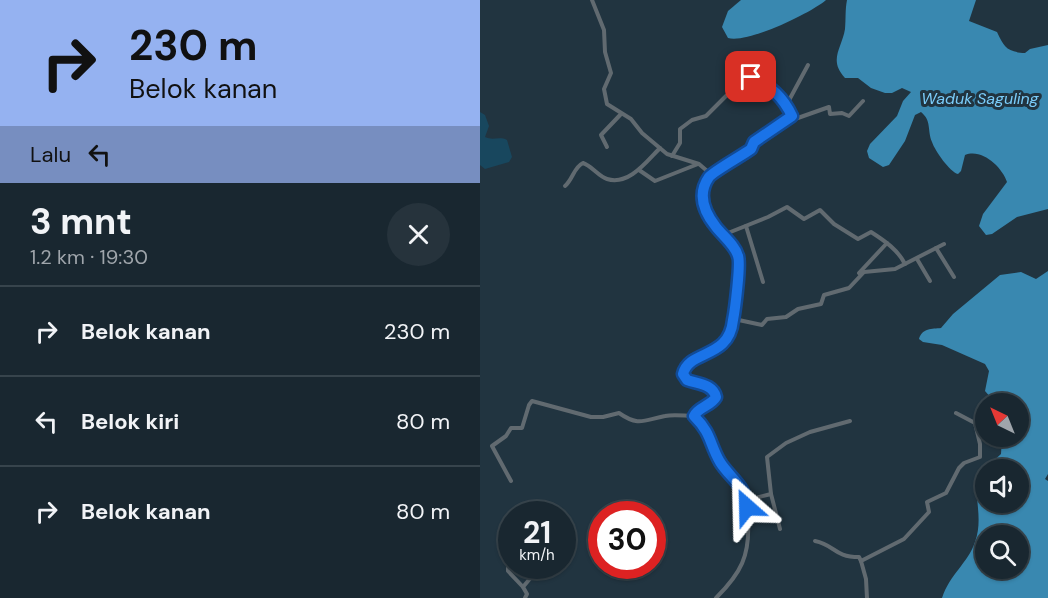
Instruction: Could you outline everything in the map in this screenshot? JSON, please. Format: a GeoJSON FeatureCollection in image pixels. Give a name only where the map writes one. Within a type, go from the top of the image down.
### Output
{"type":"FeatureCollection","features":[{"type":"Feature","properties":{"kind":"street"},"geometry":{"type":"LineString","coordinates":[[592,0],[604,30],[605,52],[611,73],[604,89],[604,100],[610,107],[633,121],[642,133],[660,148],[672,156],[699,164],[706,170],[709,177]]}},
{"type":"Feature","properties":{"kind":"street"},"geometry":{"type":"LineString","coordinates":[[787,104],[808,64]]}},
{"type":"Feature","properties":{"kind":"street"},"geometry":{"type":"LineString","coordinates":[[746,67],[746,76],[749,78]]}},
{"type":"Feature","properties":{"kind":"street"},"geometry":{"type":"LineString","coordinates":[[672,156],[680,143],[679,130],[691,121],[706,116],[723,98],[741,86],[742,81],[749,78],[753,77],[770,87],[787,104],[795,119],[829,107],[830,114],[842,113],[849,116],[863,101]]}},
{"type":"Feature","properties":{"kind":"street"},"geometry":{"type":"LineString","coordinates":[[607,147],[601,135],[621,114]]}},
{"type":"Feature","properties":{"kind":"street"},"geometry":{"type":"LineString","coordinates":[[694,416],[697,411],[712,403],[716,394],[709,387],[687,380],[684,371],[688,364],[725,343],[734,319],[739,259],[712,222],[702,202],[703,193],[709,177],[745,154],[753,148],[754,142],[792,116]]}},
{"type":"Feature","properties":{"kind":"street"},"geometry":{"type":"LineString","coordinates":[[565,186],[573,177],[578,165],[583,163],[606,178],[614,180],[624,178],[639,170],[660,148]]}},
{"type":"Feature","properties":{"kind":"street"},"geometry":{"type":"LineString","coordinates":[[639,170],[655,181],[699,164]]}},
{"type":"Feature","properties":{"kind":"street"},"geometry":{"type":"LineString","coordinates":[[723,235],[787,207],[804,219],[820,210],[834,225],[857,238],[870,232],[887,243],[902,257],[905,264]]}},
{"type":"Feature","properties":{"kind":"street"},"geometry":{"type":"LineString","coordinates":[[746,226],[763,282]]}},
{"type":"Feature","properties":{"kind":"street"},"geometry":{"type":"LineString","coordinates":[[734,319],[762,325],[767,319],[788,316],[798,309],[821,304],[823,296],[849,288],[887,243]]}},
{"type":"Feature","properties":{"kind":"street"},"geometry":{"type":"LineString","coordinates":[[858,276],[864,272],[895,269],[944,244]]}},
{"type":"Feature","properties":{"kind":"street"},"geometry":{"type":"LineString","coordinates":[[936,248],[954,277]]}},
{"type":"Feature","properties":{"kind":"street"},"geometry":{"type":"LineString","coordinates":[[917,259],[930,281]]}},
{"type":"Feature","properties":{"kind":"street"},"geometry":{"type":"LineString","coordinates":[[511,481],[492,446],[506,436],[511,428],[522,428],[532,401],[591,417],[619,413],[630,421],[640,422],[667,416],[694,416],[704,425],[721,463],[744,490],[747,500],[748,530],[744,561],[734,578],[716,598]]}},
{"type":"Feature","properties":{"kind":"street"},"geometry":{"type":"LineString","coordinates":[[861,561],[906,538],[919,520],[929,512],[927,502],[946,493],[964,463],[980,457],[980,444],[975,423],[956,413]]}},
{"type":"Feature","properties":{"kind":"street"},"geometry":{"type":"LineString","coordinates":[[780,529],[771,494],[767,457],[786,443],[810,432],[850,421]]}},
{"type":"Feature","properties":{"kind":"street"},"geometry":{"type":"LineString","coordinates":[[747,500],[771,494]]}},
{"type":"Feature","properties":{"kind":"street"},"geometry":{"type":"LineString","coordinates":[[815,541],[826,545],[843,557],[859,557],[866,579],[867,598]]}},
{"type":"Feature","properties":{"kind":"street"},"geometry":{"type":"LineString","coordinates":[[516,579],[527,594],[525,598]]}},
{"type":"Feature","properties":{"kind":"street"},"geometry":{"type":"LineString","coordinates":[[523,587],[530,579]]}},
{"type":"Feature","properties":{"kind":"shaded area"},"geometry":{"type":"Polygon","coordinates":[[[480,112],[485,115],[489,126],[485,137],[507,140],[512,157],[509,162],[485,169],[480,165],[480,112]]]}},
{"type":"Feature","properties":{"kind":"water"},"geometry":{"type":"Polygon","coordinates":[[[741,0],[826,0],[793,19],[763,32],[737,39],[728,38],[722,27],[728,11],[741,0]]]}},
{"type":"Feature","properties":{"kind":"water","name":"Waduk Saguling"},"geometry":{"type":"Polygon","coordinates":[[[847,0],[976,0],[969,21],[997,32],[1004,45],[1010,50],[1025,53],[1030,49],[1048,45],[1048,209],[1017,217],[992,234],[986,235],[979,226],[983,214],[1007,182],[1001,170],[990,160],[978,154],[971,154],[965,155],[961,171],[958,174],[955,172],[936,151],[927,119],[921,112],[915,115],[905,141],[889,165],[883,167],[869,158],[867,151],[870,144],[897,116],[903,101],[911,92],[902,88],[892,93],[885,93],[871,88],[858,78],[845,78],[840,72],[837,60],[845,29],[847,0]]]}},
{"type":"Feature","properties":{"kind":"water"},"geometry":{"type":"Polygon","coordinates":[[[1048,271],[1048,474],[1045,479],[1048,481],[1048,598],[942,598],[975,542],[975,579],[1029,579],[1029,525],[978,525],[979,513],[1029,513],[1029,459],[996,459],[1001,454],[1001,447],[1029,447],[1029,393],[987,393],[985,391],[989,371],[985,364],[942,345],[923,342],[919,339],[925,331],[941,328],[953,314],[1000,275],[1021,272],[1036,279],[1048,271]]]}},
{"type":"Feature","properties":{"kind":"route"},"geometry":{"type":"LineString","coordinates":[[747,507],[744,490],[721,463],[709,433],[703,423],[694,416],[697,411],[712,403],[716,394],[709,387],[687,380],[683,374],[688,364],[713,352],[728,340],[734,319],[739,259],[738,254],[712,222],[702,202],[709,177],[751,149],[754,142],[792,116],[787,104],[778,93],[751,77]]}}]}
